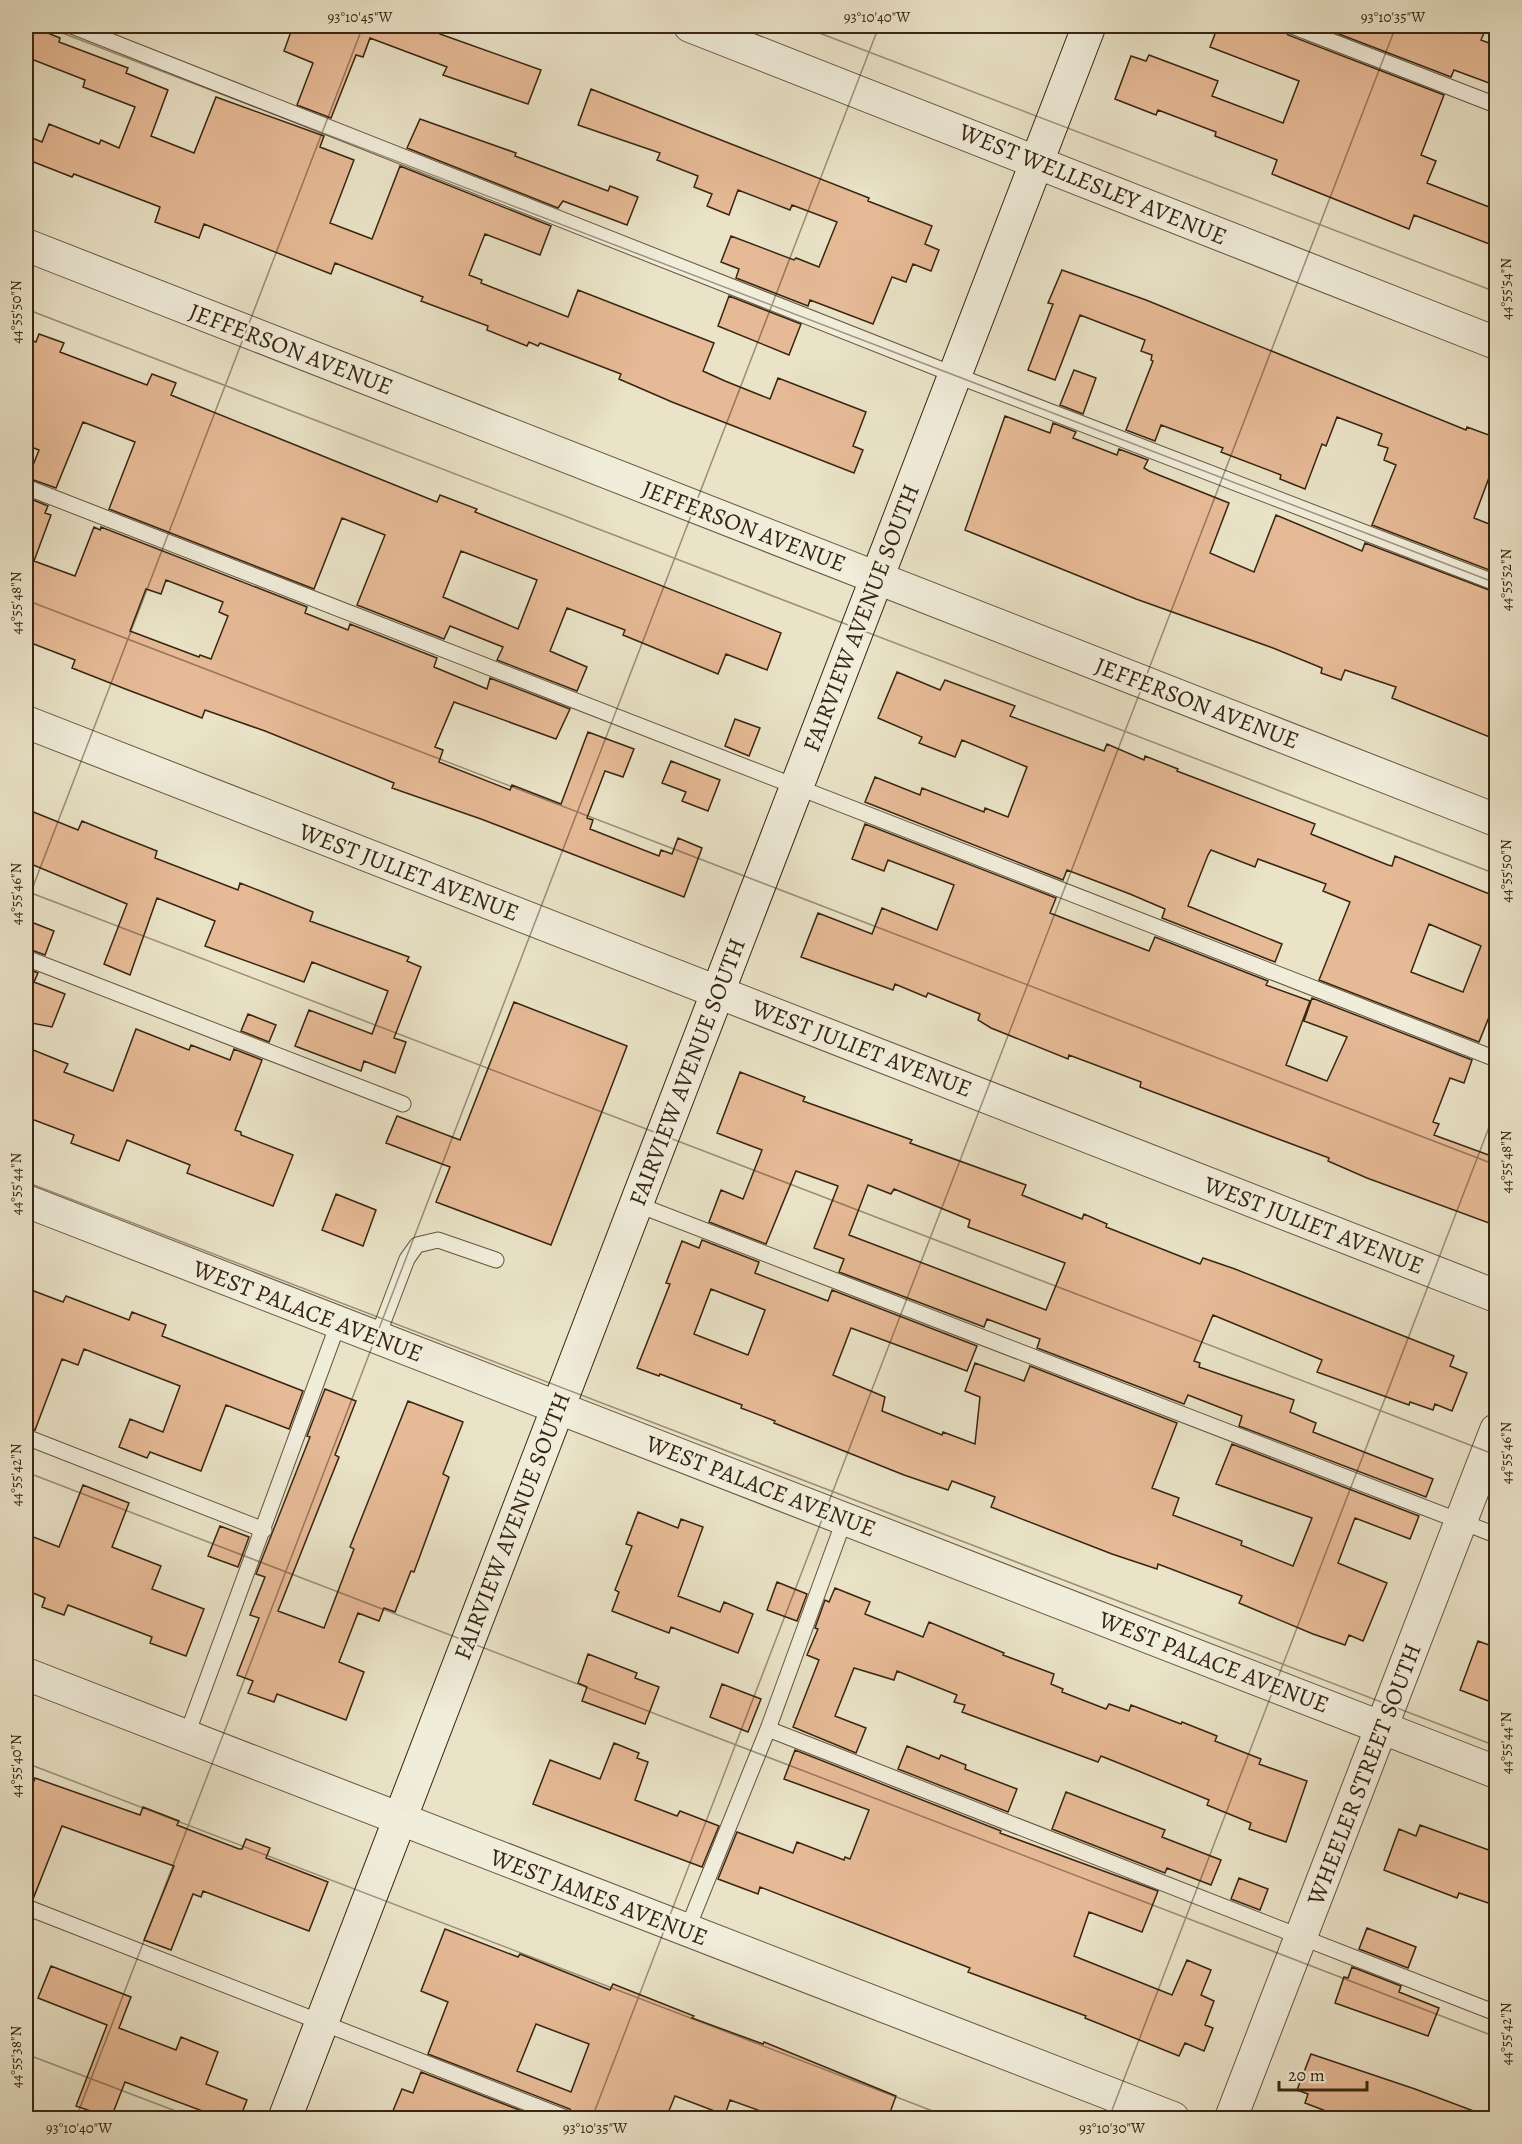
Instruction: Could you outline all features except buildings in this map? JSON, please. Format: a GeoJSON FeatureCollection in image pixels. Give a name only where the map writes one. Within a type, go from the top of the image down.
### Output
{"type":"FeatureCollection","features":[{"type":"Feature","properties":{"kind":"street","name":"WEST WELLESLEY AVENUE"},"geometry":{"type":"LineString","coordinates":[[690,26],[1497,343]]}},
{"type":"Feature","properties":{"kind":"street","name":"FAIRVIEW AVENUE SOUTH"},"geometry":{"type":"LineString","coordinates":[[285,2118],[1089,26]]}},
{"type":"Feature","properties":{"kind":"street","name":"JEFFERSON AVENUE"},"geometry":{"type":"LineString","coordinates":[[26,245],[1497,820]]}},
{"type":"Feature","properties":{"kind":"street","name":"WEST JULIET AVENUE"},"geometry":{"type":"LineString","coordinates":[[26,722],[1497,1296]]}},
{"type":"Feature","properties":{"kind":"street","name":"WEST PALACE AVENUE"},"geometry":{"type":"LineString","coordinates":[[26,1202],[1497,1772]]}},
{"type":"Feature","properties":{"kind":"street","name":"WHEELER STREET SOUTH"},"geometry":{"type":"LineString","coordinates":[[1231,2118],[1497,1430]]}},
{"type":"Feature","properties":{"kind":"street","name":"WEST JAMES AVENUE"},"geometry":{"type":"LineString","coordinates":[[26,1674],[1173,2118]]}},
{"type":"Feature","properties":{"kind":"lane"},"geometry":{"type":"LineString","coordinates":[[72,26],[955,375],[1497,584]]}},
{"type":"Feature","properties":{"kind":"lane"},"geometry":{"type":"LineString","coordinates":[[1292,26],[1497,105]]}},
{"type":"Feature","properties":{"kind":"lane"},"geometry":{"type":"LineString","coordinates":[[26,487],[1497,1059]]}},
{"type":"Feature","properties":{"kind":"lane"},"geometry":{"type":"LineString","coordinates":[[26,958],[404,1104]]}},
{"type":"Feature","properties":{"kind":"lane"},"geometry":{"type":"LineString","coordinates":[[636,1204],[1497,1535]]}},
{"type":"Feature","properties":{"kind":"lane"},"geometry":{"type":"LineString","coordinates":[[377,1338],[407,1259],[417,1245],[438,1240],[496,1260]]}},
{"type":"Feature","properties":{"kind":"lane"},"geometry":{"type":"LineString","coordinates":[[186,1737],[338,1324]]}},
{"type":"Feature","properties":{"kind":"lane"},"geometry":{"type":"LineString","coordinates":[[26,1437],[264,1530]]}},
{"type":"Feature","properties":{"kind":"lane"},"geometry":{"type":"LineString","coordinates":[[687,1930],[768,1729],[846,1518]]}},
{"type":"Feature","properties":{"kind":"lane"},"geometry":{"type":"LineString","coordinates":[[768,1729],[1497,2013]]}},
{"type":"Feature","properties":{"kind":"lane"},"geometry":{"type":"LineString","coordinates":[[26,1907],[566,2118]]}}]}
